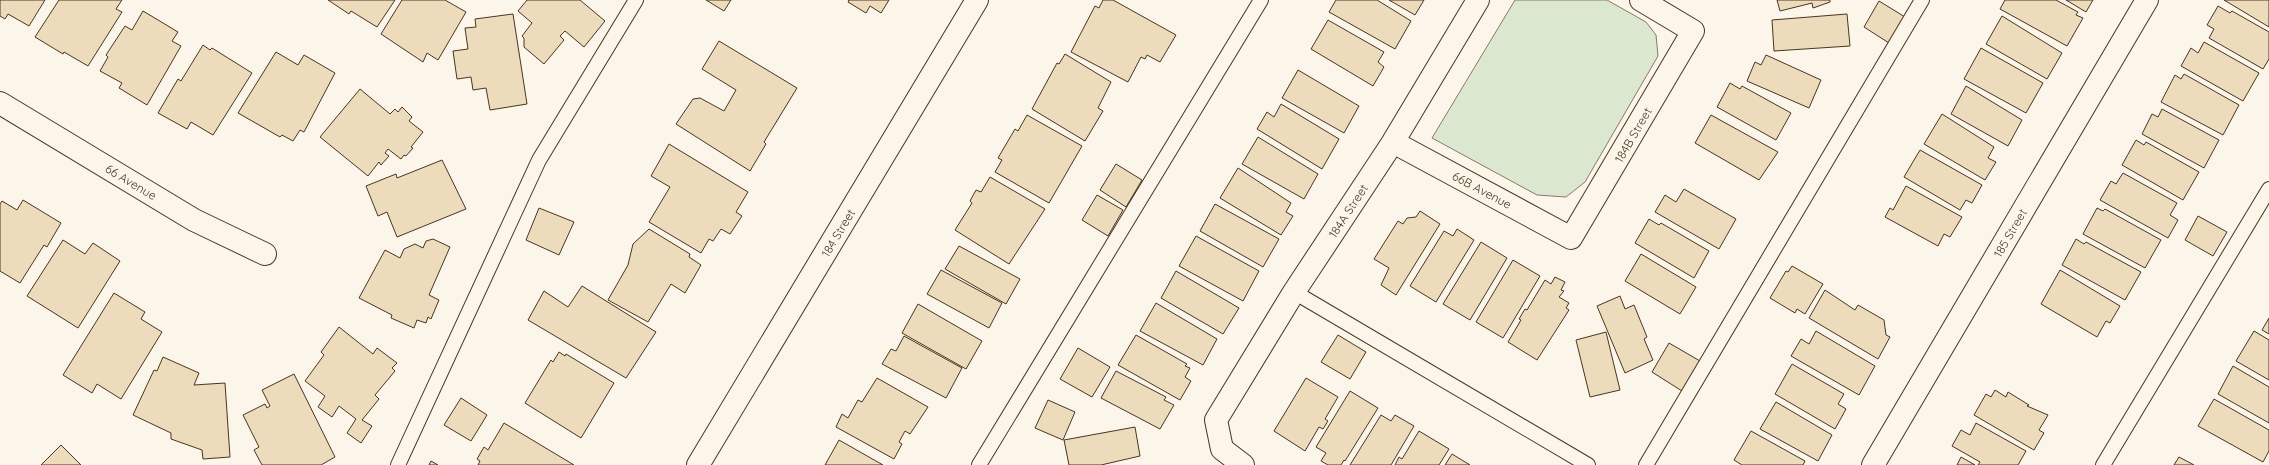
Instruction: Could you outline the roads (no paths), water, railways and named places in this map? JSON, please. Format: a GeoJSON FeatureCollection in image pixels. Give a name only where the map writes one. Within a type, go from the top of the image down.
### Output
{"type":"FeatureCollection","features":[{"type":"Feature","properties":{"kind":"street","name":"184 Street"},"geometry":{"type":"LineString","coordinates":[[698,465],[977,0]]}},
{"type":"Feature","properties":{"kind":"street","name":"184A Street"},"geometry":{"type":"LineString","coordinates":[[1243,465],[1222,449],[1216,420],[1294,292],[1393,142],[1478,0]]}},
{"type":"Feature","properties":{"kind":"street","name":"184B Street"},"geometry":{"type":"LineString","coordinates":[[1571,238],[1693,31],[1641,0]]}},
{"type":"Feature","properties":{"kind":"street","name":"185 Street"},"geometry":{"type":"LineString","coordinates":[[1873,465],[2147,0]]}},
{"type":"Feature","properties":{"kind":"street","name":"66 Avenue"},"geometry":{"type":"LineString","coordinates":[[0,103],[194,220],[265,254]]}},
{"type":"Feature","properties":{"kind":"street","name":"66B Avenue"},"geometry":{"type":"LineString","coordinates":[[1393,142],[1571,238]]}},
{"type":"Feature","properties":{"kind":"lane"},"geometry":{"type":"LineString","coordinates":[[398,465],[538,160],[636,0]]}},
{"type":"Feature","properties":{"kind":"lane"},"geometry":{"type":"LineString","coordinates":[[979,465],[1261,0]]}},
{"type":"Feature","properties":{"kind":"lane"},"geometry":{"type":"LineString","coordinates":[[1646,465],[1922,0]]}},
{"type":"Feature","properties":{"kind":"lane"},"geometry":{"type":"LineString","coordinates":[[2103,465],[2269,189]]}},
{"type":"Feature","properties":{"kind":"lane"},"geometry":{"type":"LineString","coordinates":[[1294,292],[1588,465]]}}]}
